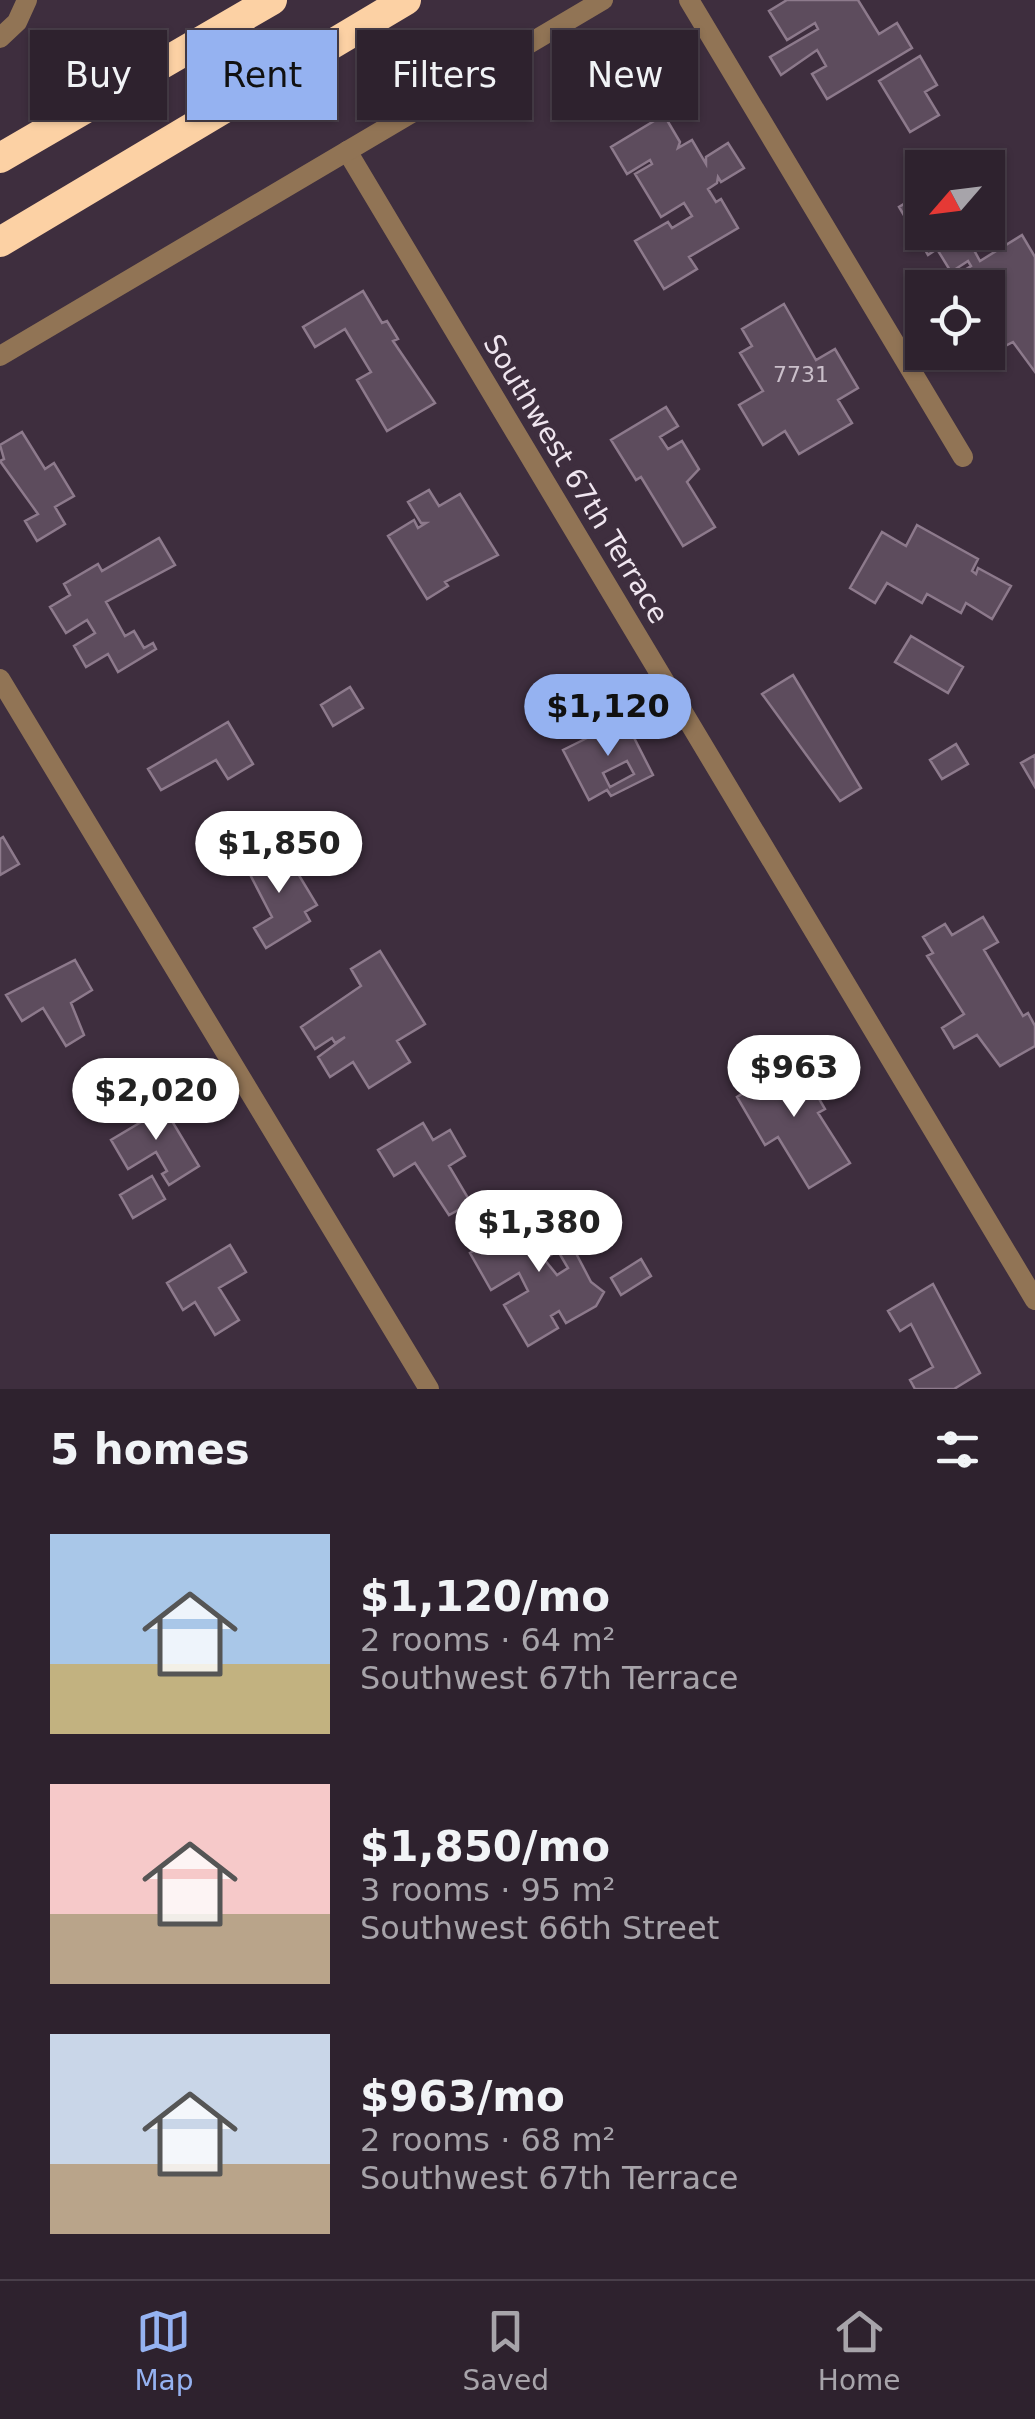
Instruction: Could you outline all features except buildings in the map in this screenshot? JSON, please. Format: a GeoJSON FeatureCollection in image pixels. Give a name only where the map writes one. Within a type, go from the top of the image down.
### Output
{"type":"FeatureCollection","features":[{"type":"Feature","properties":{"kind":"highway"},"geometry":{"type":"LineString","coordinates":[[0,158],[272,0]]}},
{"type":"Feature","properties":{"kind":"highway"},"geometry":{"type":"LineString","coordinates":[[0,242],[406,0]]}},
{"type":"Feature","properties":{"kind":"street"},"geometry":{"type":"LineString","coordinates":[[0,38],[17,22],[27,0]]}},
{"type":"Feature","properties":{"kind":"street"},"geometry":{"type":"LineString","coordinates":[[0,356],[602,0]]}},
{"type":"Feature","properties":{"kind":"street"},"geometry":{"type":"LineString","coordinates":[[689,0],[962,457]]}},
{"type":"Feature","properties":{"kind":"street","name":"Southwest 67th Terrace"},"geometry":{"type":"LineString","coordinates":[[346,150],[1035,1300]]}},
{"type":"Feature","properties":{"kind":"street"},"geometry":{"type":"LineString","coordinates":[[0,679],[429,1389]]}}]}
